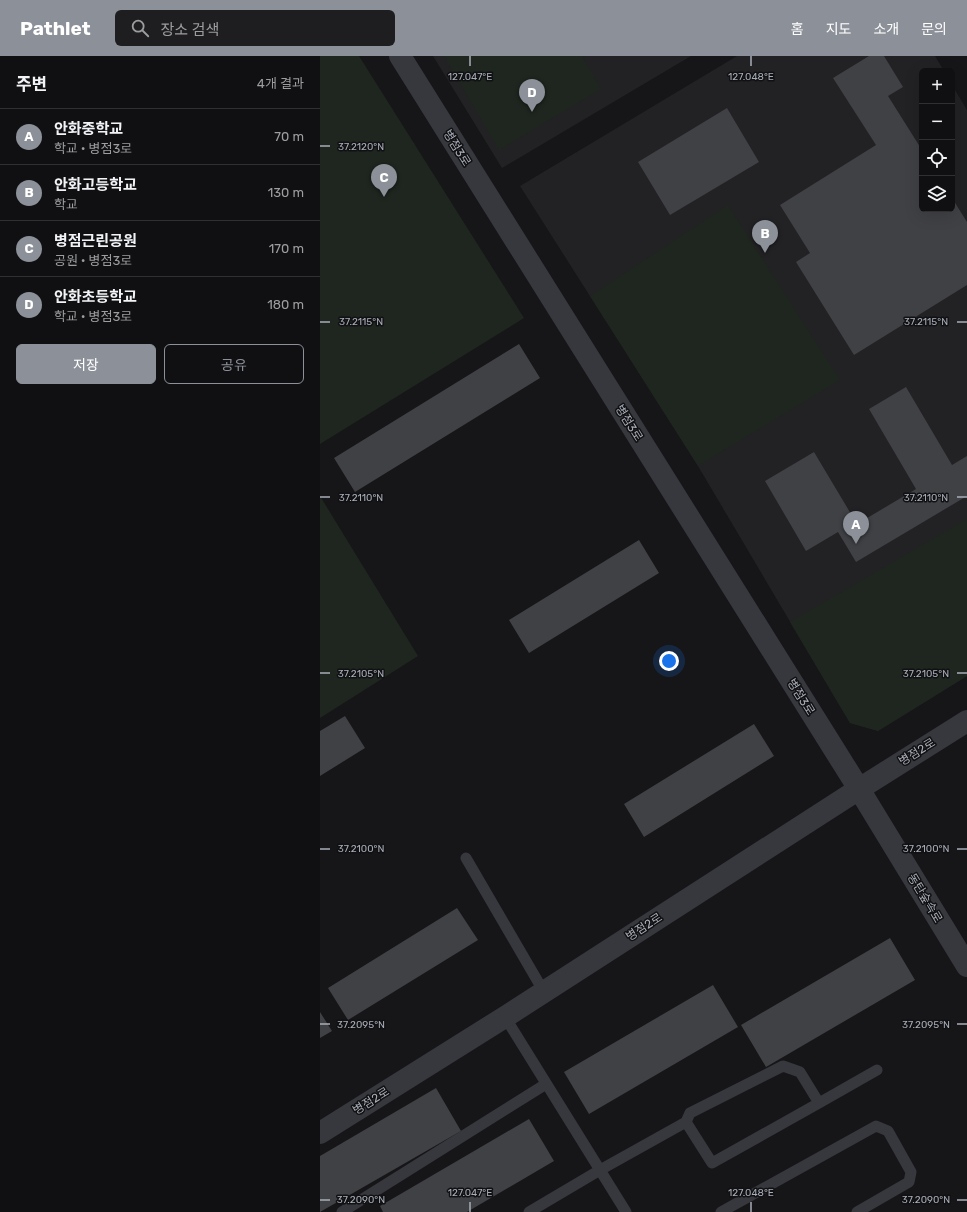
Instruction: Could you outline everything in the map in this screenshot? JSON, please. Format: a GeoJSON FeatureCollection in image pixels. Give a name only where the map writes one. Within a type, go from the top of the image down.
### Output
{"type":"FeatureCollection","features":[{"type":"Feature","properties":{"kind":"street","name":"병점3로"},"geometry":{"type":"LineString","coordinates":[[400,56],[859,789]]}},
{"type":"Feature","properties":{"kind":"street","name":"병점2로"},"geometry":{"type":"LineString","coordinates":[[320,1133],[505,1017],[967,721]]}},
{"type":"Feature","properties":{"kind":"street","name":"동탄숲속로"},"geometry":{"type":"LineString","coordinates":[[859,789],[967,966]]}},
{"type":"Feature","properties":{"kind":"lane"},"geometry":{"type":"LineString","coordinates":[[466,858],[544,992]]}},
{"type":"Feature","properties":{"kind":"lane"},"geometry":{"type":"LineString","coordinates":[[505,1017],[626,1212]]}},
{"type":"Feature","properties":{"kind":"lane"},"geometry":{"type":"LineString","coordinates":[[529,1212],[541,1209],[600,1170],[686,1122],[690,1113],[783,1066],[800,1072],[819,1103]]}},
{"type":"Feature","properties":{"kind":"lane"},"geometry":{"type":"LineString","coordinates":[[686,1122],[712,1163],[877,1070]]}},
{"type":"Feature","properties":{"kind":"lane"},"geometry":{"type":"LineString","coordinates":[[342,1212],[546,1084]]}},
{"type":"Feature","properties":{"kind":"lane"},"geometry":{"type":"LineString","coordinates":[[721,1212],[876,1126],[888,1131],[911,1172],[908,1182],[857,1212]]}},
{"type":"Feature","properties":{"kind":"shaded area"},"geometry":{"type":"Polygon","coordinates":[[[320,56],[359,56],[524,318],[320,444],[320,56]]]}},
{"type":"Feature","properties":{"kind":"shaded area"},"geometry":{"type":"Polygon","coordinates":[[[433,56],[691,56],[502,168],[433,56]]]}},
{"type":"Feature","properties":{"kind":"shaded area"},"geometry":{"type":"Polygon","coordinates":[[[444,56],[582,56],[601,89],[499,150],[444,56]]]}},
{"type":"Feature","properties":{"kind":"shaded area"},"geometry":{"type":"Polygon","coordinates":[[[737,56],[935,56],[942,68],[919,68],[919,212],[955,212],[955,90],[967,110],[967,676],[878,731],[850,723],[698,466],[520,186],[737,56]]]}},
{"type":"Feature","properties":{"kind":"shaded area"},"geometry":{"type":"Polygon","coordinates":[[[728,205],[840,380],[698,466],[590,296],[728,205]]]}},
{"type":"Feature","properties":{"kind":"shaded area"},"geometry":{"type":"Polygon","coordinates":[[[320,496],[418,656],[320,718],[320,496]]]}},
{"type":"Feature","properties":{"kind":"shaded area"},"geometry":{"type":"Polygon","coordinates":[[[967,519],[967,676],[878,731],[850,723],[790,622],[967,519]]]}},
{"type":"Feature","properties":{"kind":"building"},"geometry":{"type":"Polygon","coordinates":[[[869,56],[884,56],[903,87],[888,96],[919,145],[919,212],[955,212],[955,203],[967,222],[967,285],[854,355],[796,262],[810,253],[780,205],[876,145],[833,78],[869,56]]]}},
{"type":"Feature","properties":{"kind":"building"},"geometry":{"type":"Polygon","coordinates":[[[727,108],[759,162],[670,215],[638,162],[727,108]]]}},
{"type":"Feature","properties":{"kind":"building"},"geometry":{"type":"Polygon","coordinates":[[[519,344],[540,378],[355,492],[334,458],[519,344]]]}},
{"type":"Feature","properties":{"kind":"building"},"geometry":{"type":"Polygon","coordinates":[[[906,387],[952,465],[967,456],[967,496],[856,562],[838,532],[806,551],[765,481],[814,452],[857,524],[916,489],[869,409],[906,387]]]}},
{"type":"Feature","properties":{"kind":"building"},"geometry":{"type":"Polygon","coordinates":[[[639,540],[659,573],[529,653],[509,620],[639,540]]]}},
{"type":"Feature","properties":{"kind":"building"},"geometry":{"type":"Polygon","coordinates":[[[345,716],[365,748],[320,776],[320,731],[345,716]]]}},
{"type":"Feature","properties":{"kind":"building"},"geometry":{"type":"Polygon","coordinates":[[[754,724],[774,756],[644,837],[624,804],[754,724]]]}},
{"type":"Feature","properties":{"kind":"building"},"geometry":{"type":"Polygon","coordinates":[[[457,908],[478,940],[348,1020],[328,988],[457,908]]]}},
{"type":"Feature","properties":{"kind":"building"},"geometry":{"type":"Polygon","coordinates":[[[890,938],[915,980],[766,1067],[741,1025],[890,938]]]}},
{"type":"Feature","properties":{"kind":"building"},"geometry":{"type":"Polygon","coordinates":[[[713,985],[738,1027],[589,1114],[564,1072],[713,985]]]}},
{"type":"Feature","properties":{"kind":"building"},"geometry":{"type":"Polygon","coordinates":[[[320,1012],[332,1031],[320,1038],[320,1012]]]}},
{"type":"Feature","properties":{"kind":"building"},"geometry":{"type":"Polygon","coordinates":[[[436,1088],[461,1131],[320,1212],[320,1156],[436,1088]]]}},
{"type":"Feature","properties":{"kind":"building"},"geometry":{"type":"Polygon","coordinates":[[[529,1119],[554,1161],[467,1212],[383,1212],[380,1206],[529,1119]]]}},
{"type":"Feature","properties":{"kind":"place","name":"안화초등학교"},"geometry":{"type":"Point","coordinates":[532,112]}},
{"type":"Feature","properties":{"kind":"place","name":"병점근린공원"},"geometry":{"type":"Point","coordinates":[384,197]}},
{"type":"Feature","properties":{"kind":"place","name":"안화고등학교"},"geometry":{"type":"Point","coordinates":[765,253]}},
{"type":"Feature","properties":{"kind":"place","name":"안화중학교"},"geometry":{"type":"Point","coordinates":[856,544]}}]}
